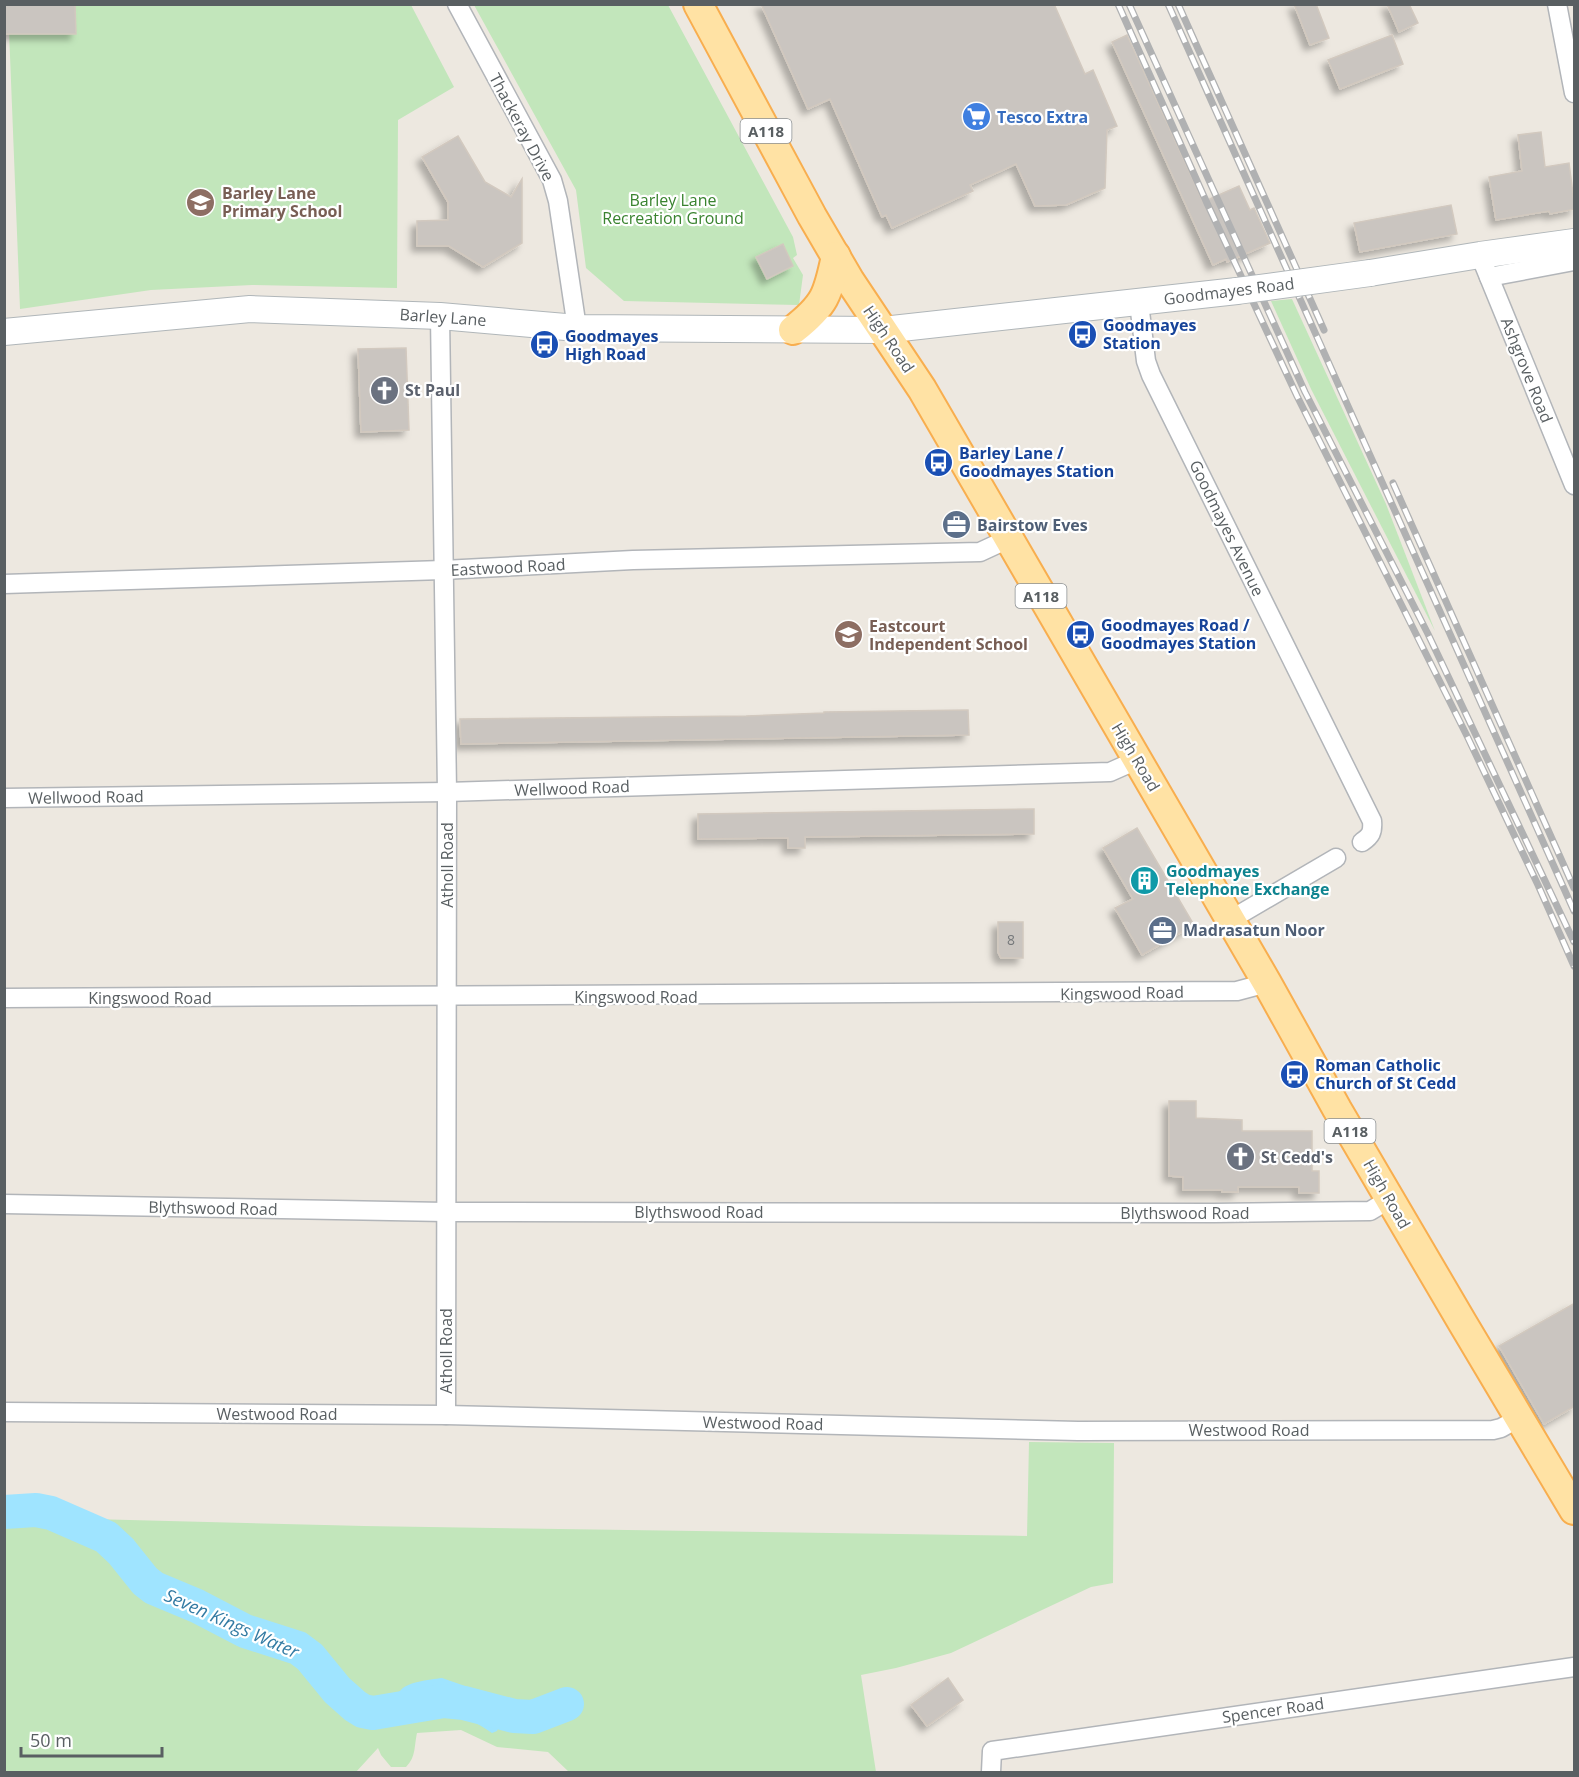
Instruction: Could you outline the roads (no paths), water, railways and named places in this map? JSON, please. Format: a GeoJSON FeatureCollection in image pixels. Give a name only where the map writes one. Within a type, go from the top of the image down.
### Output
{"type":"FeatureCollection","features":[{"type":"Feature","properties":{"kind":"main road","name":"High Road"},"geometry":{"type":"LineString","coordinates":[[698,4],[812,216],[922,389],[1390,1199],[1575,1510]]}},
{"type":"Feature","properties":{"kind":"main road","name":"Goodmayes Road"},"geometry":{"type":"LineString","coordinates":[[883,330],[1139,303],[1370,273],[1485,266],[1575,242]]}},
{"type":"Feature","properties":{"kind":"main road"},"geometry":{"type":"LineString","coordinates":[[793,330],[814,314],[823,301],[830,286],[836,256]]}},
{"type":"Feature","properties":{"kind":"main road","name":"Barley Lane"},"geometry":{"type":"LineString","coordinates":[[4,332],[250,309],[440,316],[577,328],[883,330]]}},
{"type":"Feature","properties":{"kind":"street","name":"Thackeray Drive"},"geometry":{"type":"LineString","coordinates":[[457,4],[552,180],[558,201],[577,328]]}},
{"type":"Feature","properties":{"kind":"street"},"geometry":{"type":"LineString","coordinates":[[1557,4],[1575,93]]}},
{"type":"Feature","properties":{"kind":"street"},"geometry":{"type":"LineString","coordinates":[[1485,266],[1575,261]]}},
{"type":"Feature","properties":{"kind":"street","name":"Ashgrove Road"},"geometry":{"type":"LineString","coordinates":[[1485,266],[1575,485]]}},
{"type":"Feature","properties":{"kind":"street","name":"Goodmayes Avenue"},"geometry":{"type":"LineString","coordinates":[[1139,303],[1146,361],[1151,375],[1372,821],[1373,831],[1370,837],[1362,842]]}},
{"type":"Feature","properties":{"kind":"street","name":"Atholl Road"},"geometry":{"type":"LineString","coordinates":[[440,316],[447,792],[446,1415]]}},
{"type":"Feature","properties":{"kind":"street","name":"Eastwood Road"},"geometry":{"type":"LineString","coordinates":[[4,584],[443,570],[633,560],[980,552],[1008,539]]}},
{"type":"Feature","properties":{"kind":"street","name":"Wellwood Road"},"geometry":{"type":"LineString","coordinates":[[4,798],[447,792],[1110,772],[1137,760]]}},
{"type":"Feature","properties":{"kind":"street"},"geometry":{"type":"LineString","coordinates":[[1230,920],[1336,858]]}},
{"type":"Feature","properties":{"kind":"street","name":"Kingswood Road"},"geometry":{"type":"LineString","coordinates":[[4,998],[448,998],[1237,991],[1267,983]]}},
{"type":"Feature","properties":{"kind":"street","name":"Blythswood Road"},"geometry":{"type":"LineString","coordinates":[[4,1204],[445,1212],[1329,1212],[1370,1211],[1390,1199]]}},
{"type":"Feature","properties":{"kind":"street","name":"Westwood Road"},"geometry":{"type":"LineString","coordinates":[[4,1412],[446,1415],[1078,1431],[1493,1430],[1519,1418]]}},
{"type":"Feature","properties":{"kind":"street","name":"Spencer Road"},"geometry":{"type":"LineString","coordinates":[[991,1773],[992,1751],[1575,1667]]}},
{"type":"Feature","properties":{"kind":"water"},"geometry":{"type":"Polygon","coordinates":[[[442,1678],[491,1695],[500,1724],[497,1731],[492,1733],[470,1720],[451,1713],[415,1717],[398,1713],[398,1694],[406,1686],[442,1678]]]}},
{"type":"Feature","properties":{"kind":"waterway","name":"Seven Kings Water"},"geometry":{"type":"LineString","coordinates":[[4,1512],[36,1510],[51,1513],[106,1537],[154,1588],[197,1606],[245,1631],[298,1648],[310,1657],[337,1690],[363,1711],[373,1713],[444,1701],[464,1703],[514,1716],[533,1717],[567,1704]]}},
{"type":"Feature","properties":{"kind":"railway"},"geometry":{"type":"LineString","coordinates":[[1118,4],[1297,396],[1468,738],[1574,966]]}},
{"type":"Feature","properties":{"kind":"railway"},"geometry":{"type":"LineString","coordinates":[[1129,4],[1305,392],[1428,634],[1574,942]]}},
{"type":"Feature","properties":{"kind":"railway"},"geometry":{"type":"LineString","coordinates":[[1168,4],[1574,911]]}},
{"type":"Feature","properties":{"kind":"railway"},"geometry":{"type":"LineString","coordinates":[[1178,4],[1324,330]]}},
{"type":"Feature","properties":{"kind":"railway"},"geometry":{"type":"LineString","coordinates":[[1393,483],[1574,888]]}},
{"type":"Feature","properties":{"kind":"place","name":"Tesco Extra"},"geometry":{"type":"Point","coordinates":[976,117]}},
{"type":"Feature","properties":{"kind":"place","name":"Barley Lane Primary School"},"geometry":{"type":"Point","coordinates":[201,202]}},
{"type":"Feature","properties":{"kind":"place","name":"Goodmayes Station"},"geometry":{"type":"Point","coordinates":[1082,334]}},
{"type":"Feature","properties":{"kind":"place","name":"Goodmayes High Road"},"geometry":{"type":"Point","coordinates":[544,345]}},
{"type":"Feature","properties":{"kind":"place","name":"St Paul"},"geometry":{"type":"Point","coordinates":[384,390]}},
{"type":"Feature","properties":{"kind":"place","name":"Barley Lane / Goodmayes Station"},"geometry":{"type":"Point","coordinates":[938,462]}},
{"type":"Feature","properties":{"kind":"place","name":"Bairstow Eves"},"geometry":{"type":"Point","coordinates":[956,525]}},
{"type":"Feature","properties":{"kind":"place","name":"Goodmayes Road / Goodmayes Station"},"geometry":{"type":"Point","coordinates":[1080,634]}},
{"type":"Feature","properties":{"kind":"place","name":"Eastcourt Independent School"},"geometry":{"type":"Point","coordinates":[848,635]}},
{"type":"Feature","properties":{"kind":"place","name":"Goodmayes Telephone Exchange"},"geometry":{"type":"Point","coordinates":[1145,880]}},
{"type":"Feature","properties":{"kind":"place","name":"Madrasatun Noor"},"geometry":{"type":"Point","coordinates":[1162,930]}},
{"type":"Feature","properties":{"kind":"place","name":"Roman Catholic Church of St Cedd"},"geometry":{"type":"Point","coordinates":[1294,1074]}},
{"type":"Feature","properties":{"kind":"place","name":"St Cedd's"},"geometry":{"type":"Point","coordinates":[1240,1157]}},
{"type":"Feature","properties":{"kind":"park label","name":"Barley Lane Recreation Ground"},"geometry":{"type":"Point","coordinates":[673,209]}}]}
